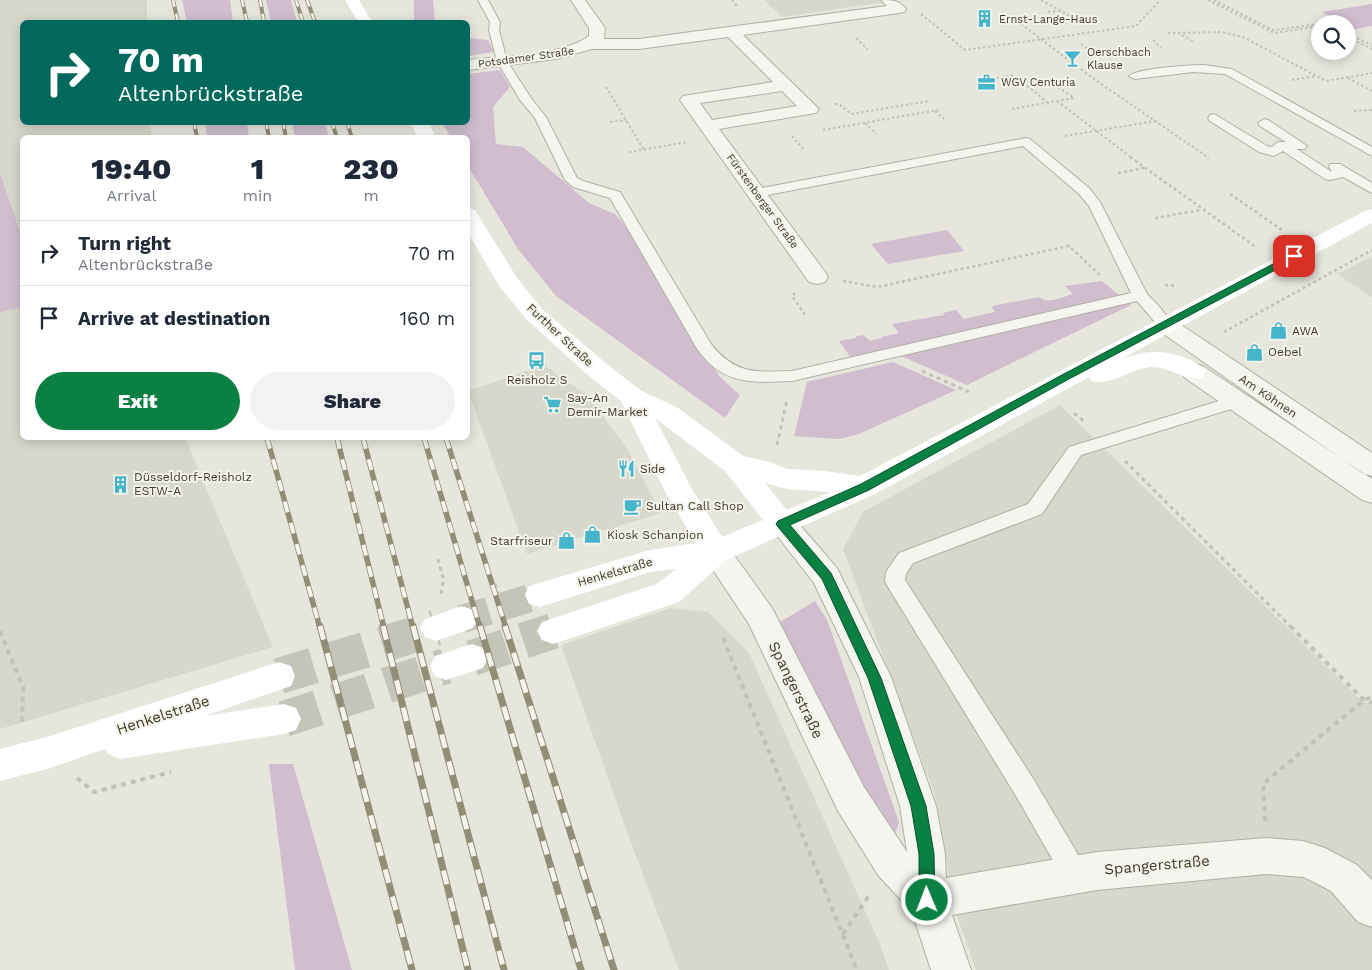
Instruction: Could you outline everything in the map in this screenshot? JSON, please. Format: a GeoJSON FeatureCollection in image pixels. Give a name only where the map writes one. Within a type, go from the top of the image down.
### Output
{"type":"FeatureCollection","features":[{"type":"Feature","properties":{"kind":"street"},"geometry":{"type":"LineString","coordinates":[[352,0],[364,20]]}},
{"type":"Feature","properties":{"kind":"street","name":"Potsdamer Straße"},"geometry":{"type":"LineString","coordinates":[[470,65],[558,54],[582,49],[592,44],[597,38],[597,28],[578,0]]}},
{"type":"Feature","properties":{"kind":"street"},"geometry":{"type":"LineString","coordinates":[[592,44],[639,44],[893,4]]}},
{"type":"Feature","properties":{"kind":"street"},"geometry":{"type":"LineString","coordinates":[[712,131],[810,109],[731,31]]}},
{"type":"Feature","properties":{"kind":"street","name":"Fürstenberger Straße"},"geometry":{"type":"LineString","coordinates":[[786,85],[689,100],[816,277]]}},
{"type":"Feature","properties":{"kind":"street"},"geometry":{"type":"LineString","coordinates":[[553,631],[668,593],[716,552],[865,487],[1064,378],[1372,215]]}},
{"type":"Feature","properties":{"kind":"street","name":"Further Straße"},"geometry":{"type":"LineString","coordinates":[[470,218],[508,282],[534,314],[579,355],[630,396],[669,414],[735,464],[782,524]]}},
{"type":"Feature","properties":{"kind":"street","name":"Am Köhnen"},"geometry":{"type":"LineString","coordinates":[[1166,325],[1372,466]]}},
{"type":"Feature","properties":{"kind":"street","name":"Am Köhnen"},"geometry":{"type":"LineString","coordinates":[[1064,378],[1106,374],[1144,359],[1160,359],[1174,362],[1194,372],[1235,402],[1372,493]]}},
{"type":"Feature","properties":{"kind":"street","name":"Further Straße"},"geometry":{"type":"LineString","coordinates":[[630,396],[681,495],[716,552]]}},
{"type":"Feature","properties":{"kind":"street"},"geometry":{"type":"LineString","coordinates":[[735,464],[787,479],[824,481],[865,487]]}},
{"type":"Feature","properties":{"kind":"street","name":"Spangerstraße"},"geometry":{"type":"LineString","coordinates":[[782,524],[826,576],[874,678],[918,806],[926,854],[927,900],[951,970]]}},
{"type":"Feature","properties":{"kind":"street","name":"Henkelstraße"},"geometry":{"type":"LineString","coordinates":[[540,595],[650,561],[716,552]]}},
{"type":"Feature","properties":{"kind":"street","name":"Spangerstraße"},"geometry":{"type":"LineString","coordinates":[[716,552],[761,617],[850,800],[891,862],[927,900]]}},
{"type":"Feature","properties":{"kind":"street","name":"Henkelstraße"},"geometry":{"type":"LineString","coordinates":[[0,765],[47,753],[279,676]]}},
{"type":"Feature","properties":{"kind":"street","name":"Henkelstraße"},"geometry":{"type":"LineString","coordinates":[[47,753],[284,718]]}},
{"type":"Feature","properties":{"kind":"street","name":"Spangerstraße"},"geometry":{"type":"LineString","coordinates":[[927,900],[1075,874],[1266,856],[1303,859],[1325,867],[1344,878],[1372,908]]}},
{"type":"Feature","properties":{"kind":"lane"},"geometry":{"type":"LineString","coordinates":[[482,0],[495,22],[494,30],[502,61],[526,100],[540,117],[572,180],[578,184],[615,195],[715,362],[730,372],[746,377],[792,376],[1134,298],[1152,307],[1166,325]]}},
{"type":"Feature","properties":{"kind":"lane"},"geometry":{"type":"LineString","coordinates":[[1135,76],[1186,68],[1214,68],[1228,71],[1372,152]]}},
{"type":"Feature","properties":{"kind":"lane"},"geometry":{"type":"LineString","coordinates":[[1214,118],[1263,149],[1274,152],[1282,145],[1330,176],[1345,173]]}},
{"type":"Feature","properties":{"kind":"lane"},"geometry":{"type":"LineString","coordinates":[[1264,123],[1372,189]]}},
{"type":"Feature","properties":{"kind":"lane"},"geometry":{"type":"LineString","coordinates":[[757,193],[1026,142],[1084,191],[1096,205],[1134,298]]}},
{"type":"Feature","properties":{"kind":"lane"},"geometry":{"type":"LineString","coordinates":[[1075,874],[1025,788],[895,581],[896,572],[906,558],[1035,509],[1075,451],[1235,402]]}},
{"type":"Feature","properties":{"kind":"path"},"geometry":{"type":"LineString","coordinates":[[1042,0],[1079,21]]}},
{"type":"Feature","properties":{"kind":"path"},"geometry":{"type":"LineString","coordinates":[[893,4],[921,13],[965,50],[1136,26],[1160,0]]}},
{"type":"Feature","properties":{"kind":"path"},"geometry":{"type":"LineString","coordinates":[[1208,0],[1274,33],[1311,26]]}},
{"type":"Feature","properties":{"kind":"path"},"geometry":{"type":"LineString","coordinates":[[1214,0],[1274,30],[1311,25]]}},
{"type":"Feature","properties":{"kind":"path"},"geometry":{"type":"LineString","coordinates":[[1048,12],[1062,11]]}},
{"type":"Feature","properties":{"kind":"path"},"geometry":{"type":"LineString","coordinates":[[1020,24],[1154,121],[1209,158]]}},
{"type":"Feature","properties":{"kind":"path"},"geometry":{"type":"LineString","coordinates":[[1168,33],[1222,32],[1243,37],[1326,81],[1372,73]]}},
{"type":"Feature","properties":{"kind":"path"},"geometry":{"type":"LineString","coordinates":[[1180,34],[1194,42]]}},
{"type":"Feature","properties":{"kind":"path"},"geometry":{"type":"LineString","coordinates":[[1356,39],[1372,45]]}},
{"type":"Feature","properties":{"kind":"path"},"geometry":{"type":"LineString","coordinates":[[1153,40],[1155,45],[1161,48]]}},
{"type":"Feature","properties":{"kind":"path"},"geometry":{"type":"LineString","coordinates":[[1356,40],[1372,49]]}},
{"type":"Feature","properties":{"kind":"path"},"geometry":{"type":"LineString","coordinates":[[1081,44],[1094,53]]}},
{"type":"Feature","properties":{"kind":"path"},"geometry":{"type":"LineString","coordinates":[[996,78],[1014,75],[1048,103]]}},
{"type":"Feature","properties":{"kind":"path"},"geometry":{"type":"LineString","coordinates":[[1292,80],[1317,76]]}},
{"type":"Feature","properties":{"kind":"path"},"geometry":{"type":"LineString","coordinates":[[1347,78],[1372,91]]}},
{"type":"Feature","properties":{"kind":"path"},"geometry":{"type":"LineString","coordinates":[[1012,109],[1074,98],[1052,83]]}},
{"type":"Feature","properties":{"kind":"path"},"geometry":{"type":"LineString","coordinates":[[1028,87],[1035,86]]}},
{"type":"Feature","properties":{"kind":"path"},"geometry":{"type":"LineString","coordinates":[[606,87],[644,150]]}},
{"type":"Feature","properties":{"kind":"path"},"geometry":{"type":"LineString","coordinates":[[860,113],[928,101]]}},
{"type":"Feature","properties":{"kind":"path"},"geometry":{"type":"LineString","coordinates":[[1057,101],[1200,210],[1257,248]]}},
{"type":"Feature","properties":{"kind":"path"},"geometry":{"type":"LineString","coordinates":[[817,131],[937,110],[944,119]]}},
{"type":"Feature","properties":{"kind":"path"},"geometry":{"type":"LineString","coordinates":[[1354,110],[1372,110]]}},
{"type":"Feature","properties":{"kind":"path"},"geometry":{"type":"LineString","coordinates":[[610,122],[626,120]]}},
{"type":"Feature","properties":{"kind":"path"},"geometry":{"type":"LineString","coordinates":[[1065,136],[1154,121]]}},
{"type":"Feature","properties":{"kind":"path"},"geometry":{"type":"LineString","coordinates":[[866,123],[877,134]]}},
{"type":"Feature","properties":{"kind":"path"},"geometry":{"type":"LineString","coordinates":[[629,152],[644,150],[712,131]]}},
{"type":"Feature","properties":{"kind":"path"},"geometry":{"type":"LineString","coordinates":[[784,137],[797,135]]}},
{"type":"Feature","properties":{"kind":"path"},"geometry":{"type":"LineString","coordinates":[[792,136],[803,149]]}},
{"type":"Feature","properties":{"kind":"path"},"geometry":{"type":"LineString","coordinates":[[1118,173],[1144,168]]}},
{"type":"Feature","properties":{"kind":"path"},"geometry":{"type":"LineString","coordinates":[[1230,194],[1282,230]]}},
{"type":"Feature","properties":{"kind":"path"},"geometry":{"type":"LineString","coordinates":[[1155,218],[1200,210]]}},
{"type":"Feature","properties":{"kind":"path"},"geometry":{"type":"LineString","coordinates":[[816,277],[878,287],[1069,246],[1134,298]]}},
{"type":"Feature","properties":{"kind":"path"},"geometry":{"type":"LineString","coordinates":[[1219,334],[1372,250]]}},
{"type":"Feature","properties":{"kind":"path"},"geometry":{"type":"LineString","coordinates":[[884,355],[969,392]]}},
{"type":"Feature","properties":{"kind":"path"},"geometry":{"type":"LineString","coordinates":[[776,448],[787,396]]}},
{"type":"Feature","properties":{"kind":"path"},"geometry":{"type":"LineString","coordinates":[[1074,413],[1364,700],[1372,703]]}},
{"type":"Feature","properties":{"kind":"path"},"geometry":{"type":"LineString","coordinates":[[438,559],[444,581],[441,590]]}},
{"type":"Feature","properties":{"kind":"path"},"geometry":{"type":"LineString","coordinates":[[495,584],[498,593]]}},
{"type":"Feature","properties":{"kind":"path"},"geometry":{"type":"LineString","coordinates":[[0,630],[23,687],[22,724]]}},
{"type":"Feature","properties":{"kind":"path"},"geometry":{"type":"LineString","coordinates":[[723,638],[857,970]]}},
{"type":"Feature","properties":{"kind":"path"},"geometry":{"type":"LineString","coordinates":[[1266,856],[1263,784],[1364,700],[1372,697]]}},
{"type":"Feature","properties":{"kind":"path"},"geometry":{"type":"LineString","coordinates":[[843,934],[891,862]]}},
{"type":"Feature","properties":{"kind":"shaded area"},"geometry":{"type":"Polygon","coordinates":[[[0,0],[147,0],[147,20],[20,20],[20,125],[151,125],[151,135],[20,135],[20,440],[186,440],[273,647],[0,729],[0,0]]]}},
{"type":"Feature","properties":{"kind":"shaded area"},"geometry":{"type":"Polygon","coordinates":[[[182,0],[230,0],[233,20],[187,20],[182,0]]]}},
{"type":"Feature","properties":{"kind":"shaded area"},"geometry":{"type":"Polygon","coordinates":[[[266,0],[291,0],[296,20],[271,20],[266,0]]]}},
{"type":"Feature","properties":{"kind":"shaded area"},"geometry":{"type":"Polygon","coordinates":[[[414,0],[433,0],[435,20],[414,20],[414,0]]]}},
{"type":"Feature","properties":{"kind":"shaded area"},"geometry":{"type":"Polygon","coordinates":[[[764,0],[899,0],[782,17],[764,0]]]}},
{"type":"Feature","properties":{"kind":"shaded area"},"geometry":{"type":"Polygon","coordinates":[[[1372,4],[1372,26],[1356,29],[1356,15],[1327,15],[1322,12],[1372,4]]]}},
{"type":"Feature","properties":{"kind":"shaded area"},"geometry":{"type":"Polygon","coordinates":[[[470,38],[488,40],[494,52],[470,56],[470,38]]]}},
{"type":"Feature","properties":{"kind":"shaded area"},"geometry":{"type":"Polygon","coordinates":[[[500,70],[510,87],[493,107],[496,144],[523,147],[589,203],[615,214],[638,242],[719,376],[740,395],[725,418],[556,296],[518,249],[470,169],[470,135],[450,135],[443,125],[470,125],[470,74],[500,70]]]}},
{"type":"Feature","properties":{"kind":"shaded area"},"geometry":{"type":"Polygon","coordinates":[[[205,125],[247,125],[249,135],[207,135],[205,125]]]}},
{"type":"Feature","properties":{"kind":"shaded area"},"geometry":{"type":"Polygon","coordinates":[[[292,125],[326,125],[328,135],[295,135],[292,125]]]}},
{"type":"Feature","properties":{"kind":"shaded area"},"geometry":{"type":"Polygon","coordinates":[[[0,173],[20,232],[20,307],[0,312],[0,173]]]}},
{"type":"Feature","properties":{"kind":"shaded area"},"geometry":{"type":"Polygon","coordinates":[[[947,230],[964,251],[888,264],[871,244],[947,230]]]}},
{"type":"Feature","properties":{"kind":"shaded area"},"geometry":{"type":"Polygon","coordinates":[[[1372,256],[1372,298],[1338,274],[1372,256]]]}},
{"type":"Feature","properties":{"kind":"shaded area"},"geometry":{"type":"Polygon","coordinates":[[[1102,281],[1131,305],[967,385],[892,352],[853,361],[839,341],[863,335],[870,341],[882,338],[899,333],[892,324],[944,315],[943,313],[956,310],[964,319],[995,312],[991,307],[997,305],[1039,297],[1046,300],[1055,300],[1073,294],[1065,286],[1102,281]]]}},
{"type":"Feature","properties":{"kind":"shaded area"},"geometry":{"type":"Polygon","coordinates":[[[893,362],[956,390],[859,434],[839,439],[794,436],[807,382],[893,362]]]}},
{"type":"Feature","properties":{"kind":"shaded area"},"geometry":{"type":"Polygon","coordinates":[[[544,365],[589,397],[628,450],[661,513],[527,554],[470,397],[470,390],[544,365]]]}},
{"type":"Feature","properties":{"kind":"shaded area"},"geometry":{"type":"Polygon","coordinates":[[[1060,405],[1362,701],[1372,705],[1372,970],[976,970],[955,910],[935,795],[843,549],[863,512],[1060,405]]]}},
{"type":"Feature","properties":{"kind":"shaded area"},"geometry":{"type":"Polygon","coordinates":[[[815,601],[827,620],[899,822],[896,831],[887,832],[790,646],[780,622],[815,601]]]}},
{"type":"Feature","properties":{"kind":"shaded area"},"geometry":{"type":"Polygon","coordinates":[[[671,608],[708,612],[749,653],[879,942],[889,970],[679,970],[631,843],[561,645],[671,608]]]}},
{"type":"Feature","properties":{"kind":"shaded area"},"geometry":{"type":"Polygon","coordinates":[[[269,764],[293,764],[352,970],[295,970],[269,764]]]}},
{"type":"Feature","properties":{"kind":"tunnel"},"geometry":{"type":"LineString","coordinates":[[462,619],[540,595]]}},
{"type":"Feature","properties":{"kind":"tunnel"},"geometry":{"type":"LineString","coordinates":[[279,676],[436,628]]}},
{"type":"Feature","properties":{"kind":"tunnel"},"geometry":{"type":"LineString","coordinates":[[472,658],[553,631]]}},
{"type":"Feature","properties":{"kind":"tunnel"},"geometry":{"type":"LineString","coordinates":[[284,719],[446,666]]}},
{"type":"Feature","properties":{"kind":"railway"},"geometry":{"type":"LineString","coordinates":[[173,0],[178,20]]}},
{"type":"Feature","properties":{"kind":"railway"},"geometry":{"type":"LineString","coordinates":[[242,0],[247,20]]}},
{"type":"Feature","properties":{"kind":"railway"},"geometry":{"type":"LineString","coordinates":[[260,0],[264,20]]}},
{"type":"Feature","properties":{"kind":"railway"},"geometry":{"type":"LineString","coordinates":[[296,0],[302,20]]}},
{"type":"Feature","properties":{"kind":"railway"},"geometry":{"type":"LineString","coordinates":[[307,0],[314,20]]}},
{"type":"Feature","properties":{"kind":"railway"},"geometry":{"type":"LineString","coordinates":[[195,125],[196,135]]}},
{"type":"Feature","properties":{"kind":"railway"},"geometry":{"type":"LineString","coordinates":[[267,125],[268,135]]}},
{"type":"Feature","properties":{"kind":"railway"},"geometry":{"type":"LineString","coordinates":[[284,125],[285,135]]}},
{"type":"Feature","properties":{"kind":"railway"},"geometry":{"type":"LineString","coordinates":[[333,125],[336,135]]}},
{"type":"Feature","properties":{"kind":"railway"},"geometry":{"type":"LineString","coordinates":[[348,125],[351,135]]}},
{"type":"Feature","properties":{"kind":"railway"},"geometry":{"type":"LineString","coordinates":[[268,440],[320,628]]}},
{"type":"Feature","properties":{"kind":"railway"},"geometry":{"type":"LineString","coordinates":[[337,440],[384,628]]}},
{"type":"Feature","properties":{"kind":"railway"},"geometry":{"type":"LineString","coordinates":[[364,440],[413,628]]}},
{"type":"Feature","properties":{"kind":"railway"},"geometry":{"type":"LineString","coordinates":[[425,440],[480,628]]}},
{"type":"Feature","properties":{"kind":"railway"},"geometry":{"type":"LineString","coordinates":[[447,440],[506,628]]}},
{"type":"Feature","properties":{"kind":"railway"},"geometry":{"type":"LineString","coordinates":[[320,626],[412,970]]}},
{"type":"Feature","properties":{"kind":"railway"},"geometry":{"type":"LineString","coordinates":[[383,626],[468,970]]}},
{"type":"Feature","properties":{"kind":"railway"},"geometry":{"type":"LineString","coordinates":[[413,626],[504,970]]}},
{"type":"Feature","properties":{"kind":"railway"},"geometry":{"type":"LineString","coordinates":[[480,626],[581,970]]}},
{"type":"Feature","properties":{"kind":"railway"},"geometry":{"type":"LineString","coordinates":[[505,626],[614,970]]}},
{"type":"Feature","properties":{"kind":"place","name":"Ernst-Lange-Haus"},"geometry":{"type":"Point","coordinates":[985,19]}},
{"type":"Feature","properties":{"kind":"place","name":"Oerschbach Klause"},"geometry":{"type":"Point","coordinates":[1073,58]}},
{"type":"Feature","properties":{"kind":"place","name":"WGV Centuria"},"geometry":{"type":"Point","coordinates":[987,82]}},
{"type":"Feature","properties":{"kind":"place","name":"AWA"},"geometry":{"type":"Point","coordinates":[1278,331]}},
{"type":"Feature","properties":{"kind":"place","name":"Oebel"},"geometry":{"type":"Point","coordinates":[1254,352]}},
{"type":"Feature","properties":{"kind":"place","name":"Reisholz S"},"geometry":{"type":"Point","coordinates":[537,361]}},
{"type":"Feature","properties":{"kind":"place","name":"Say-An Demir-Market"},"geometry":{"type":"Point","coordinates":[553,405]}},
{"type":"Feature","properties":{"kind":"place","name":"Side"},"geometry":{"type":"Point","coordinates":[626,469]}},
{"type":"Feature","properties":{"kind":"place","name":"Düsseldorf-Reisholz ESTW-A"},"geometry":{"type":"Point","coordinates":[120,484]}},
{"type":"Feature","properties":{"kind":"place","name":"Sultan Call Shop"},"geometry":{"type":"Point","coordinates":[632,506]}},
{"type":"Feature","properties":{"kind":"place","name":"Kiosk Schanpion"},"geometry":{"type":"Point","coordinates":[593,535]}},
{"type":"Feature","properties":{"kind":"place","name":"Starfriseur"},"geometry":{"type":"Point","coordinates":[567,541]}},
{"type":"Feature","properties":{"kind":"route"},"geometry":{"type":"LineString","coordinates":[[927,900],[926,854],[918,806],[874,678],[837,595],[826,576],[782,524],[865,487],[1064,378],[1294,256]]}}]}
